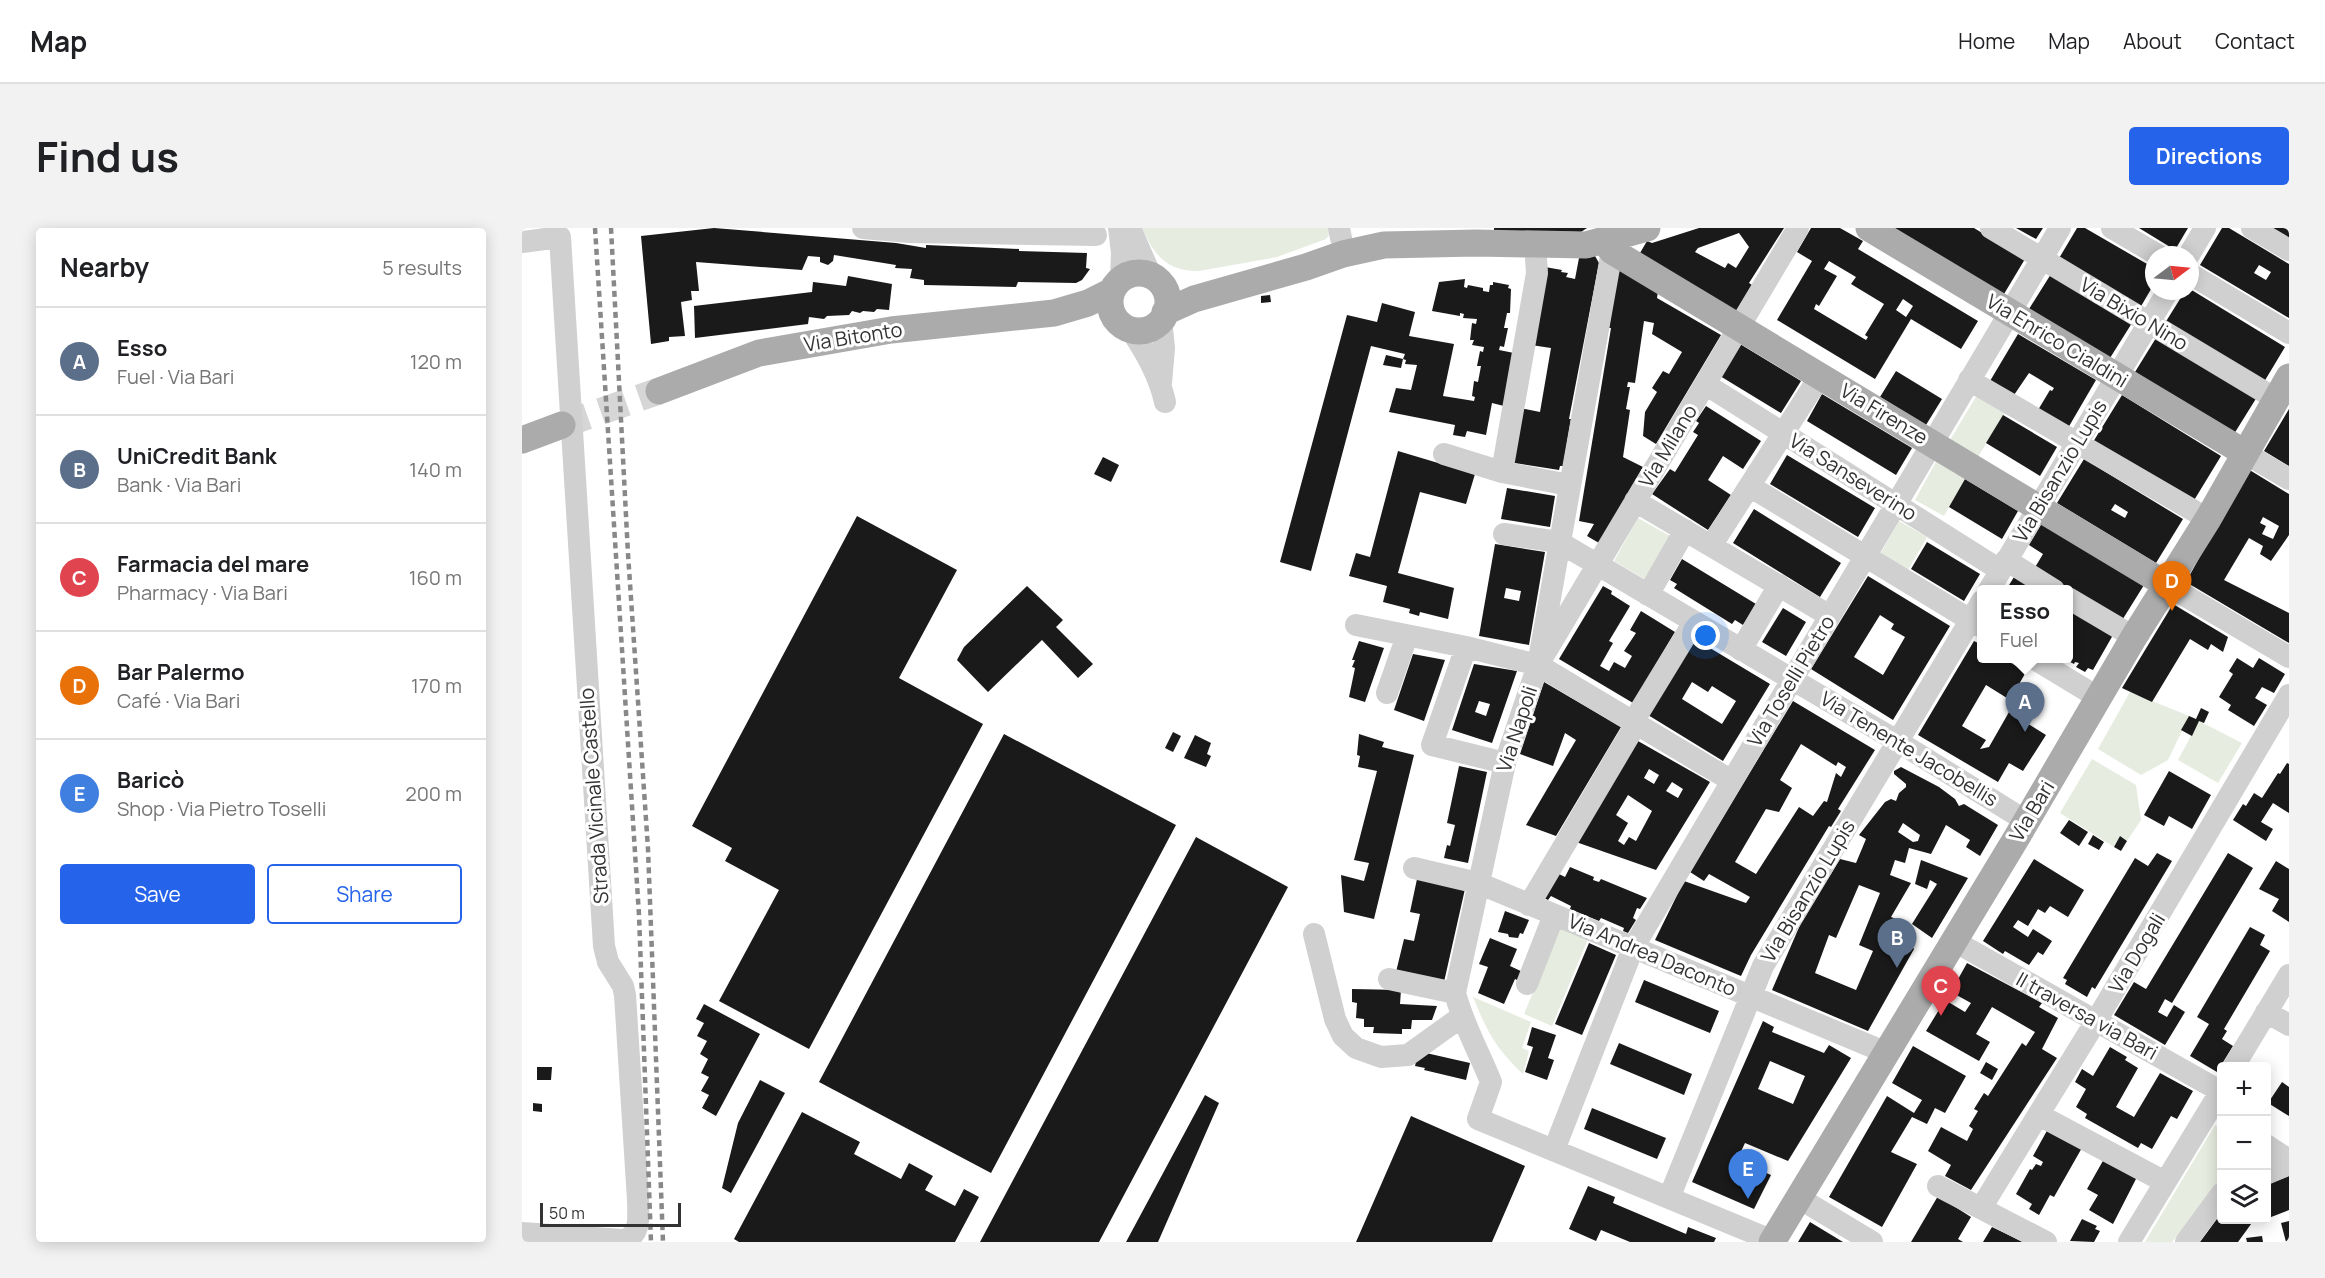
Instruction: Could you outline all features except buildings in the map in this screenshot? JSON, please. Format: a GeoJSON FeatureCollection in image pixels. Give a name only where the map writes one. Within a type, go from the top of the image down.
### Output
{"type":"FeatureCollection","features":[{"type":"Feature","properties":{"kind":"main road"},"geometry":{"type":"LineString","coordinates":[[1054,313],[1148,329],[1163,316],[1194,298],[1306,267],[1342,254],[1384,245],[1475,235],[1534,244],[1586,245],[1647,228]]}},
{"type":"Feature","properties":{"kind":"main road","name":"Via Enrico Cialdini"},"geometry":{"type":"LineString","coordinates":[[1869,228],[2245,453]]}},
{"type":"Feature","properties":{"kind":"main road","name":"Via Firenze"},"geometry":{"type":"LineString","coordinates":[[1605,240],[1739,327],[2167,585]]}},
{"type":"Feature","properties":{"kind":"main road"},"geometry":{"type":"LineString","coordinates":[[1054,313],[1088,303],[1135,273],[1155,278],[1194,281],[1306,267]]}},
{"type":"Feature","properties":{"kind":"main road"},"geometry":{"type":"LineString","coordinates":[[1155,278],[1167,295],[1163,316]]}},
{"type":"Feature","properties":{"kind":"main road"},"geometry":{"type":"LineString","coordinates":[[1116,285],[1110,307],[1124,325]]}},
{"type":"Feature","properties":{"kind":"main road","name":"Via Bitonto"},"geometry":{"type":"LineString","coordinates":[[659,391],[759,353],[891,330],[1054,313]]}},
{"type":"Feature","properties":{"kind":"main road","name":"Via Bari"},"geometry":{"type":"LineString","coordinates":[[1773,1242],[2134,638],[2208,519],[2283,388]]}},
{"type":"Feature","properties":{"kind":"main road"},"geometry":{"type":"LineString","coordinates":[[522,440],[562,425]]}},
{"type":"Feature","properties":{"kind":"street"},"geometry":{"type":"LineString","coordinates":[[863,228],[1096,235]]}},
{"type":"Feature","properties":{"kind":"street"},"geometry":{"type":"LineString","coordinates":[[1116,285],[1122,253],[1119,228]]}},
{"type":"Feature","properties":{"kind":"street"},"geometry":{"type":"LineString","coordinates":[[1130,228],[1155,278]]}},
{"type":"Feature","properties":{"kind":"street","name":"Via Milano"},"geometry":{"type":"LineString","coordinates":[[1538,665],[1797,228]]}},
{"type":"Feature","properties":{"kind":"street","name":"Via Bixio Nino"},"geometry":{"type":"LineString","coordinates":[[1991,228],[2149,323],[2283,388]]}},
{"type":"Feature","properties":{"kind":"street","name":"Via Toselli Pietro"},"geometry":{"type":"LineString","coordinates":[[1554,1150],[1633,948],[2060,228]]}},
{"type":"Feature","properties":{"kind":"street"},"geometry":{"type":"LineString","coordinates":[[2112,228],[2145,247]]}},
{"type":"Feature","properties":{"kind":"street"},"geometry":{"type":"LineString","coordinates":[[2194,246],[2205,228]]}},
{"type":"Feature","properties":{"kind":"street"},"geometry":{"type":"LineString","coordinates":[[2252,228],[2289,250]]}},
{"type":"Feature","properties":{"kind":"street","name":"Strada Vicinale Castello"},"geometry":{"type":"LineString","coordinates":[[522,1233],[623,1240],[634,1235],[638,1223],[625,995],[623,986],[608,962],[604,946],[539,237]]}},
{"type":"Feature","properties":{"kind":"street","name":"Via Napoli"},"geometry":{"type":"LineString","coordinates":[[1605,240],[1569,485],[1538,665],[1505,764],[1455,993],[1461,1017],[1491,1082],[1478,1119],[1773,1242]]}},
{"type":"Feature","properties":{"kind":"street"},"geometry":{"type":"LineString","coordinates":[[1502,472],[1536,273],[1534,244]]}},
{"type":"Feature","properties":{"kind":"street"},"geometry":{"type":"LineString","coordinates":[[2199,279],[2289,333]]}},
{"type":"Feature","properties":{"kind":"street","name":"Via Bisanzio Lupis"},"geometry":{"type":"LineString","coordinates":[[1992,585],[2163,300]]}},
{"type":"Feature","properties":{"kind":"street"},"geometry":{"type":"LineString","coordinates":[[1124,325],[1148,355],[1163,393],[1163,316]]}},
{"type":"Feature","properties":{"kind":"street"},"geometry":{"type":"LineString","coordinates":[[1711,546],[1751,487],[1820,376]]}},
{"type":"Feature","properties":{"kind":"street"},"geometry":{"type":"LineString","coordinates":[[1969,380],[2208,519]]}},
{"type":"Feature","properties":{"kind":"street","name":"Via Sanseverino"},"geometry":{"type":"LineString","coordinates":[[1705,384],[1895,504],[2003,565],[2044,585]]}},
{"type":"Feature","properties":{"kind":"street"},"geometry":{"type":"LineString","coordinates":[[2245,453],[2289,480]]}},
{"type":"Feature","properties":{"kind":"street"},"geometry":{"type":"LineString","coordinates":[[1444,454],[1502,472],[1569,485]]}},
{"type":"Feature","properties":{"kind":"street"},"geometry":{"type":"LineString","coordinates":[[1751,487],[1865,556],[1977,615]]}},
{"type":"Feature","properties":{"kind":"street"},"geometry":{"type":"LineString","coordinates":[[1635,501],[1830,616]]}},
{"type":"Feature","properties":{"kind":"street"},"geometry":{"type":"LineString","coordinates":[[1648,595],[1685,530]]}},
{"type":"Feature","properties":{"kind":"street","name":"Via Tenente Jacobellis"},"geometry":{"type":"LineString","coordinates":[[1504,534],[1559,542],[1898,741],[2026,821]]}},
{"type":"Feature","properties":{"kind":"street"},"geometry":{"type":"LineString","coordinates":[[1742,650],[1779,585]]}},
{"type":"Feature","properties":{"kind":"street"},"geometry":{"type":"LineString","coordinates":[[2167,585],[2289,657]]}},
{"type":"Feature","properties":{"kind":"street"},"geometry":{"type":"LineString","coordinates":[[2073,601],[2134,638]]}},
{"type":"Feature","properties":{"kind":"street","name":"Via Bisanzio Lupis"},"geometry":{"type":"LineString","coordinates":[[1669,1198],[1763,966],[1898,741],[1977,618]]}},
{"type":"Feature","properties":{"kind":"street"},"geometry":{"type":"LineString","coordinates":[[1529,905],[1694,622]]}},
{"type":"Feature","properties":{"kind":"street"},"geometry":{"type":"LineString","coordinates":[[1356,625],[1466,646],[1538,665],[1732,781]]}},
{"type":"Feature","properties":{"kind":"street"},"geometry":{"type":"LineString","coordinates":[[1387,693],[1407,636]]}},
{"type":"Feature","properties":{"kind":"street"},"geometry":{"type":"LineString","coordinates":[[1466,646],[1432,745],[1505,764]]}},
{"type":"Feature","properties":{"kind":"street"},"geometry":{"type":"LineString","coordinates":[[2041,663],[2098,698]]}},
{"type":"Feature","properties":{"kind":"street","name":"Via Dogali"},"geometry":{"type":"LineString","coordinates":[[1981,1208],[2096,1021],[2289,696]]}},
{"type":"Feature","properties":{"kind":"street","name":"Via Andrea Daconto"},"geometry":{"type":"LineString","coordinates":[[1414,868],[1478,883],[1887,1053]]}},
{"type":"Feature","properties":{"kind":"street"},"geometry":{"type":"LineString","coordinates":[[1527,984],[1554,915]]}},
{"type":"Feature","properties":{"kind":"street"},"geometry":{"type":"LineString","coordinates":[[1314,934],[1335,1019],[1343,1036],[1356,1048],[1381,1057],[1408,1055],[1461,1017]]}},
{"type":"Feature","properties":{"kind":"street","name":"II traversa via Bari"},"geometry":{"type":"LineString","coordinates":[[1954,941],[2096,1021],[2217,1100]]}},
{"type":"Feature","properties":{"kind":"street"},"geometry":{"type":"LineString","coordinates":[[2236,1062],[2289,975]]}},
{"type":"Feature","properties":{"kind":"street"},"geometry":{"type":"LineString","coordinates":[[1389,979],[1455,993]]}},
{"type":"Feature","properties":{"kind":"street"},"geometry":{"type":"LineString","coordinates":[[2266,1012],[2289,1026]]}},
{"type":"Feature","properties":{"kind":"street"},"geometry":{"type":"LineString","coordinates":[[2129,1242],[2217,1103]]}},
{"type":"Feature","properties":{"kind":"street"},"geometry":{"type":"LineString","coordinates":[[2043,1108],[2168,1177]]}},
{"type":"Feature","properties":{"kind":"street"},"geometry":{"type":"LineString","coordinates":[[2271,1148],[2289,1160]]}},
{"type":"Feature","properties":{"kind":"street"},"geometry":{"type":"LineString","coordinates":[[2271,1172],[2289,1164]]}},
{"type":"Feature","properties":{"kind":"street"},"geometry":{"type":"LineString","coordinates":[[1938,1186],[2046,1242]]}},
{"type":"Feature","properties":{"kind":"street"},"geometry":{"type":"LineString","coordinates":[[1799,1198],[1872,1242]]}},
{"type":"Feature","properties":{"kind":"street"},"geometry":{"type":"LineString","coordinates":[[2186,1242],[2217,1200]]}},
{"type":"Feature","properties":{"kind":"shaded area"},"geometry":{"type":"Polygon","coordinates":[[[1142,228],[1328,228],[1329,235],[1326,239],[1277,257],[1199,271],[1178,268],[1163,260],[1152,247],[1142,228]]]}},
{"type":"Feature","properties":{"kind":"shaded area"},"geometry":{"type":"Polygon","coordinates":[[[1977,395],[2005,412],[1978,457],[1950,440],[1977,395]]]}},
{"type":"Feature","properties":{"kind":"shaded area"},"geometry":{"type":"Polygon","coordinates":[[[1937,460],[1966,477],[1944,516],[1915,500],[1937,460]]]}},
{"type":"Feature","properties":{"kind":"shaded area"},"geometry":{"type":"Polygon","coordinates":[[[1638,518],[1670,536],[1646,580],[1614,561],[1638,518]]]}},
{"type":"Feature","properties":{"kind":"shaded area"},"geometry":{"type":"Polygon","coordinates":[[[1899,521],[1927,537],[1907,572],[1879,556],[1899,521]]]}},
{"type":"Feature","properties":{"kind":"shaded area"},"geometry":{"type":"Polygon","coordinates":[[[2130,692],[2189,716],[2168,760],[2141,775],[2098,749],[2130,692]]]}},
{"type":"Feature","properties":{"kind":"shaded area"},"geometry":{"type":"Polygon","coordinates":[[[2199,721],[2242,743],[2218,783],[2178,760],[2199,721]]]}},
{"type":"Feature","properties":{"kind":"shaded area"},"geometry":{"type":"Polygon","coordinates":[[[2092,759],[2136,785],[2141,820],[2127,841],[2120,836],[2114,847],[2060,813],[2092,759]]]}},
{"type":"Feature","properties":{"kind":"shaded area"},"geometry":{"type":"Polygon","coordinates":[[[1560,928],[1588,939],[1552,1026],[1524,1014],[1560,928]]]}},
{"type":"Feature","properties":{"kind":"shaded area"},"geometry":{"type":"Polygon","coordinates":[[[1473,997],[1531,1022],[1522,1048],[1529,1051],[1523,1074],[1493,1038],[1473,997]]]}},
{"type":"Feature","properties":{"kind":"shaded area"},"geometry":{"type":"Polygon","coordinates":[[[2215,1125],[2217,1126],[2217,1187],[2172,1242],[2145,1242],[2215,1125]]]}},
{"type":"Feature","properties":{"kind":"tunnel"},"geometry":{"type":"LineString","coordinates":[[562,425],[659,391]]}},
{"type":"Feature","properties":{"kind":"railway"},"geometry":{"type":"LineString","coordinates":[[595,228],[639,915],[651,1242]]}},
{"type":"Feature","properties":{"kind":"railway"},"geometry":{"type":"LineString","coordinates":[[611,228],[628,554],[648,849],[663,1242]]}},
{"type":"Feature","properties":{"kind":"place","name":"Bar Palermo"},"geometry":{"type":"Point","coordinates":[2172,611]}},
{"type":"Feature","properties":{"kind":"place","name":"Esso"},"geometry":{"type":"Point","coordinates":[2025,732]}},
{"type":"Feature","properties":{"kind":"place","name":"UniCredit Bank"},"geometry":{"type":"Point","coordinates":[1897,968]}},
{"type":"Feature","properties":{"kind":"place","name":"Farmacia del mare"},"geometry":{"type":"Point","coordinates":[1941,1016]}},
{"type":"Feature","properties":{"kind":"place","name":"Baricò"},"geometry":{"type":"Point","coordinates":[1748,1199]}}]}
